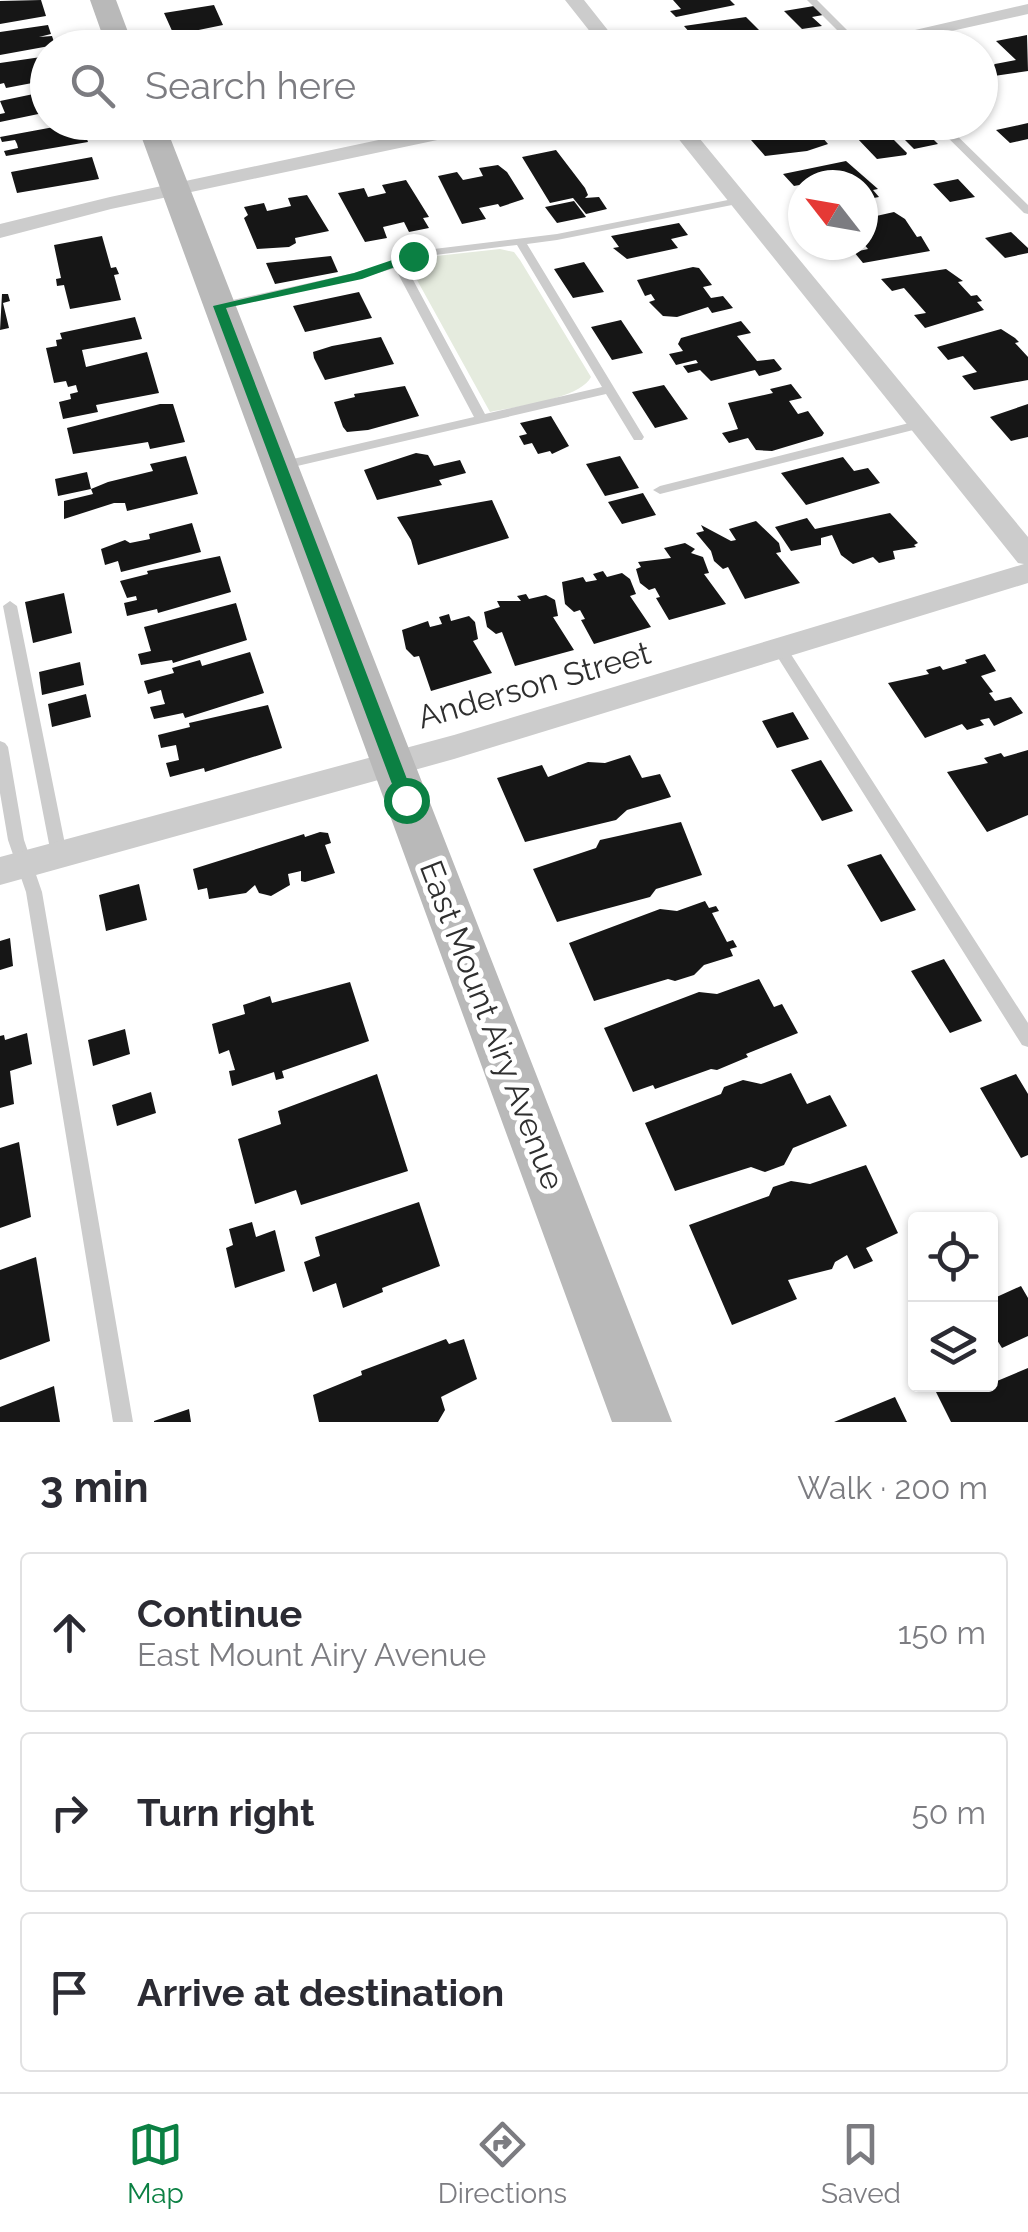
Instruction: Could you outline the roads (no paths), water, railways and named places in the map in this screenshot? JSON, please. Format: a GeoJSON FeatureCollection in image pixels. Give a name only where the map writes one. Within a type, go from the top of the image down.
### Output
{"type":"FeatureCollection","features":[{"type":"Feature","properties":{"kind":"main road"},"geometry":{"type":"LineString","coordinates":[[103,0],[114,30]]}},
{"type":"Feature","properties":{"kind":"main road","name":"East Mount Airy Avenue"},"geometry":{"type":"LineString","coordinates":[[157,140],[642,1422]]}},
{"type":"Feature","properties":{"kind":"street"},"geometry":{"type":"LineString","coordinates":[[574,0],[598,30]]}},
{"type":"Feature","properties":{"kind":"street"},"geometry":{"type":"LineString","coordinates":[[932,30],[1028,9]]}},
{"type":"Feature","properties":{"kind":"street"},"geometry":{"type":"LineString","coordinates":[[0,231],[410,140]]}},
{"type":"Feature","properties":{"kind":"street"},"geometry":{"type":"LineString","coordinates":[[689,140],[1028,556]]}},
{"type":"Feature","properties":{"kind":"street","name":"Anderson Street"},"geometry":{"type":"LineString","coordinates":[[13,867],[392,762],[1028,573]]}},
{"type":"Feature","properties":{"kind":"lane"},"geometry":{"type":"LineString","coordinates":[[812,0],[839,30]]}},
{"type":"Feature","properties":{"kind":"lane"},"geometry":{"type":"LineString","coordinates":[[956,140],[1028,211]]}},
{"type":"Feature","properties":{"kind":"lane"},"geometry":{"type":"LineString","coordinates":[[219,306],[357,276],[434,252],[521,243],[738,201]]}},
{"type":"Feature","properties":{"kind":"lane"},"geometry":{"type":"LineString","coordinates":[[521,243],[638,437]]}},
{"type":"Feature","properties":{"kind":"lane"},"geometry":{"type":"LineString","coordinates":[[397,261],[482,420]]}},
{"type":"Feature","properties":{"kind":"lane"},"geometry":{"type":"LineString","coordinates":[[280,466],[610,388]]}},
{"type":"Feature","properties":{"kind":"lane"},"geometry":{"type":"LineString","coordinates":[[660,490],[921,424]]}},
{"type":"Feature","properties":{"kind":"lane"},"geometry":{"type":"LineString","coordinates":[[10,606],[59,854]]}},
{"type":"Feature","properties":{"kind":"lane"},"geometry":{"type":"LineString","coordinates":[[780,648],[1028,1039]]}},
{"type":"Feature","properties":{"kind":"lane"},"geometry":{"type":"LineString","coordinates":[[0,747],[16,840],[13,867],[34,892],[124,1422]]}}]}
